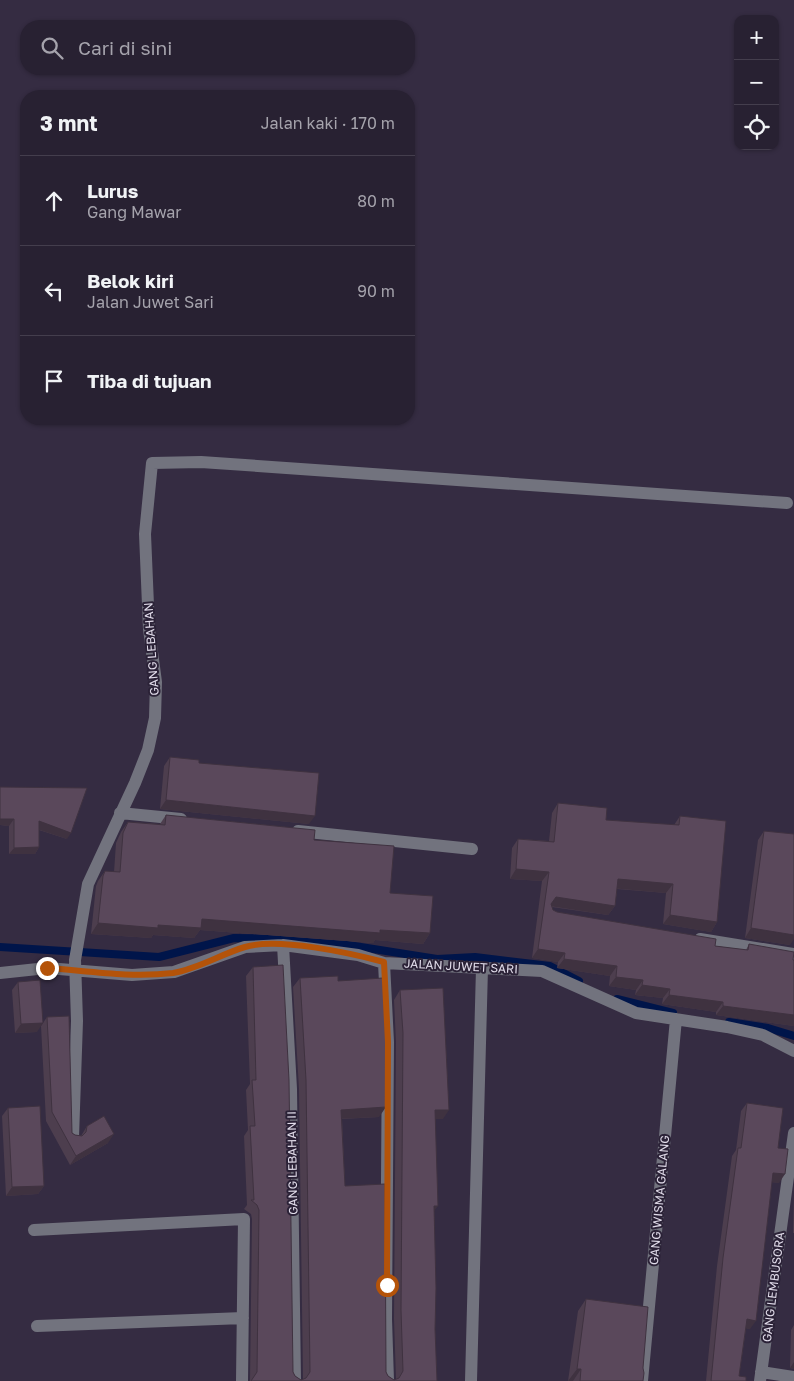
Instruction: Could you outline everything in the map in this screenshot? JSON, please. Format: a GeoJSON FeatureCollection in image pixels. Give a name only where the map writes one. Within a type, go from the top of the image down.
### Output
{"type":"FeatureCollection","features":[{"type":"Feature","properties":{"kind":"street","name":"GANG LEBAHAN"},"geometry":{"type":"LineString","coordinates":[[73,1137],[76,1031],[75,965],[88,884],[135,783],[148,750],[155,718],[156,682],[149,630],[145,534],[152,463],[201,462],[786,502]]}},
{"type":"Feature","properties":{"kind":"street"},"geometry":{"type":"LineString","coordinates":[[120,813],[195,820]]}},
{"type":"Feature","properties":{"kind":"street"},"geometry":{"type":"LineString","coordinates":[[289,830],[472,849]]}},
{"type":"Feature","properties":{"kind":"street"},"geometry":{"type":"LineString","coordinates":[[687,937],[794,954]]}},
{"type":"Feature","properties":{"kind":"street","name":"JALAN JUWET SARI"},"geometry":{"type":"LineString","coordinates":[[0,973],[75,965],[132,975],[174,972],[245,947],[284,945],[358,955],[384,962],[542,971],[636,1013],[727,1027],[763,1036],[794,1051]]}},
{"type":"Feature","properties":{"kind":"street","name":"GANG LEBAHAN II"},"geometry":{"type":"LineString","coordinates":[[284,945],[291,1089],[295,1381]]}},
{"type":"Feature","properties":{"kind":"street"},"geometry":{"type":"LineString","coordinates":[[384,962],[388,1042],[386,1319],[388,1381]]}},
{"type":"Feature","properties":{"kind":"street"},"geometry":{"type":"LineString","coordinates":[[471,1381],[482,968]]}},
{"type":"Feature","properties":{"kind":"street","name":"GANG WISMA GALANG"},"geometry":{"type":"LineString","coordinates":[[642,1381],[676,1019]]}},
{"type":"Feature","properties":{"kind":"street","name":"GANG LEMBUSORA"},"geometry":{"type":"LineString","coordinates":[[761,1376],[794,1133]]}},
{"type":"Feature","properties":{"kind":"street"},"geometry":{"type":"LineString","coordinates":[[34,1230],[244,1218],[242,1381]]}},
{"type":"Feature","properties":{"kind":"street"},"geometry":{"type":"LineString","coordinates":[[37,1326],[243,1318]]}},
{"type":"Feature","properties":{"kind":"street"},"geometry":{"type":"LineString","coordinates":[[761,1376],[794,1377]]}},
{"type":"Feature","properties":{"kind":"building"},"geometry":{"type":"Polygon","coordinates":[[[170,757],[199,760],[199,763],[319,773],[315,816],[166,800],[170,757]]]}},
{"type":"Feature","properties":{"kind":"building"},"geometry":{"type":"Polygon","coordinates":[[[0,787],[87,788],[71,833],[39,821],[39,847],[14,848],[14,819],[0,819],[0,787]]]}},
{"type":"Feature","properties":{"kind":"building"},"geometry":{"type":"Polygon","coordinates":[[[558,803],[607,808],[606,820],[679,825],[680,816],[726,821],[717,922],[670,915],[673,884],[618,879],[615,906],[556,897],[551,904],[553,910],[716,939],[715,946],[748,950],[749,944],[794,952],[794,1015],[723,1006],[723,1002],[669,995],[670,989],[642,985],[643,980],[616,977],[617,966],[564,959],[565,953],[538,949],[549,872],[516,869],[518,839],[554,842],[558,803]]]}},
{"type":"Feature","properties":{"kind":"building"},"geometry":{"type":"Polygon","coordinates":[[[166,815],[315,830],[314,840],[394,846],[390,893],[433,896],[430,933],[380,930],[380,933],[202,919],[201,928],[158,925],[158,928],[98,923],[103,876],[105,871],[120,872],[123,833],[128,822],[165,825],[166,815]]]}},
{"type":"Feature","properties":{"kind":"building"},"geometry":{"type":"Polygon","coordinates":[[[764,831],[794,834],[794,935],[751,928],[764,831]]]}},
{"type":"Feature","properties":{"kind":"building"},"geometry":{"type":"Polygon","coordinates":[[[283,965],[289,1080],[293,1372],[301,1380],[306,1378],[310,1372],[306,1080],[300,978],[338,976],[338,981],[383,978],[386,1033],[386,1107],[341,1110],[345,1186],[385,1184],[386,1372],[394,1380],[399,1378],[403,1371],[401,1310],[403,1033],[400,990],[443,988],[449,1110],[435,1110],[438,1206],[434,1206],[437,1381],[251,1381],[257,1372],[259,1210],[257,1205],[251,1200],[254,1200],[250,1126],[255,1126],[252,1080],[256,1080],[253,967],[283,965]]]}},
{"type":"Feature","properties":{"kind":"building"},"geometry":{"type":"Polygon","coordinates":[[[40,980],[43,1023],[21,1024],[18,982],[40,980]]]}},
{"type":"Feature","properties":{"kind":"building"},"geometry":{"type":"Polygon","coordinates":[[[69,1016],[72,1133],[82,1136],[86,1132],[87,1126],[104,1116],[114,1134],[76,1156],[52,1112],[47,1017],[69,1016]]]}},
{"type":"Feature","properties":{"kind":"building"},"geometry":{"type":"Polygon","coordinates":[[[747,1103],[783,1108],[778,1148],[788,1149],[785,1174],[773,1173],[756,1321],[747,1319],[739,1376],[746,1377],[746,1381],[711,1381],[723,1258],[738,1148],[741,1148],[747,1103]]]}},
{"type":"Feature","properties":{"kind":"building"},"geometry":{"type":"Polygon","coordinates":[[[40,1106],[44,1186],[12,1187],[8,1108],[40,1106]]]}},
{"type":"Feature","properties":{"kind":"building"},"geometry":{"type":"Polygon","coordinates":[[[586,1299],[648,1307],[643,1381],[580,1381],[581,1369],[577,1369],[586,1299]]]}},
{"type":"Feature","properties":{"kind":"waterway"},"geometry":{"type":"LineString","coordinates":[[0,947],[159,957],[234,938],[310,939],[437,959],[475,957],[550,966],[579,981]]}},
{"type":"Feature","properties":{"kind":"waterway"},"geometry":{"type":"LineString","coordinates":[[617,999],[673,1013]]}},
{"type":"Feature","properties":{"kind":"waterway"},"geometry":{"type":"LineString","coordinates":[[729,1022],[768,1028],[794,1036]]}},
{"type":"Feature","properties":{"kind":"route"},"geometry":{"type":"LineString","coordinates":[[47,968],[132,975],[174,972],[211,961],[245,947],[264,944],[358,955],[384,962],[388,1042],[387,1285]]}}]}
